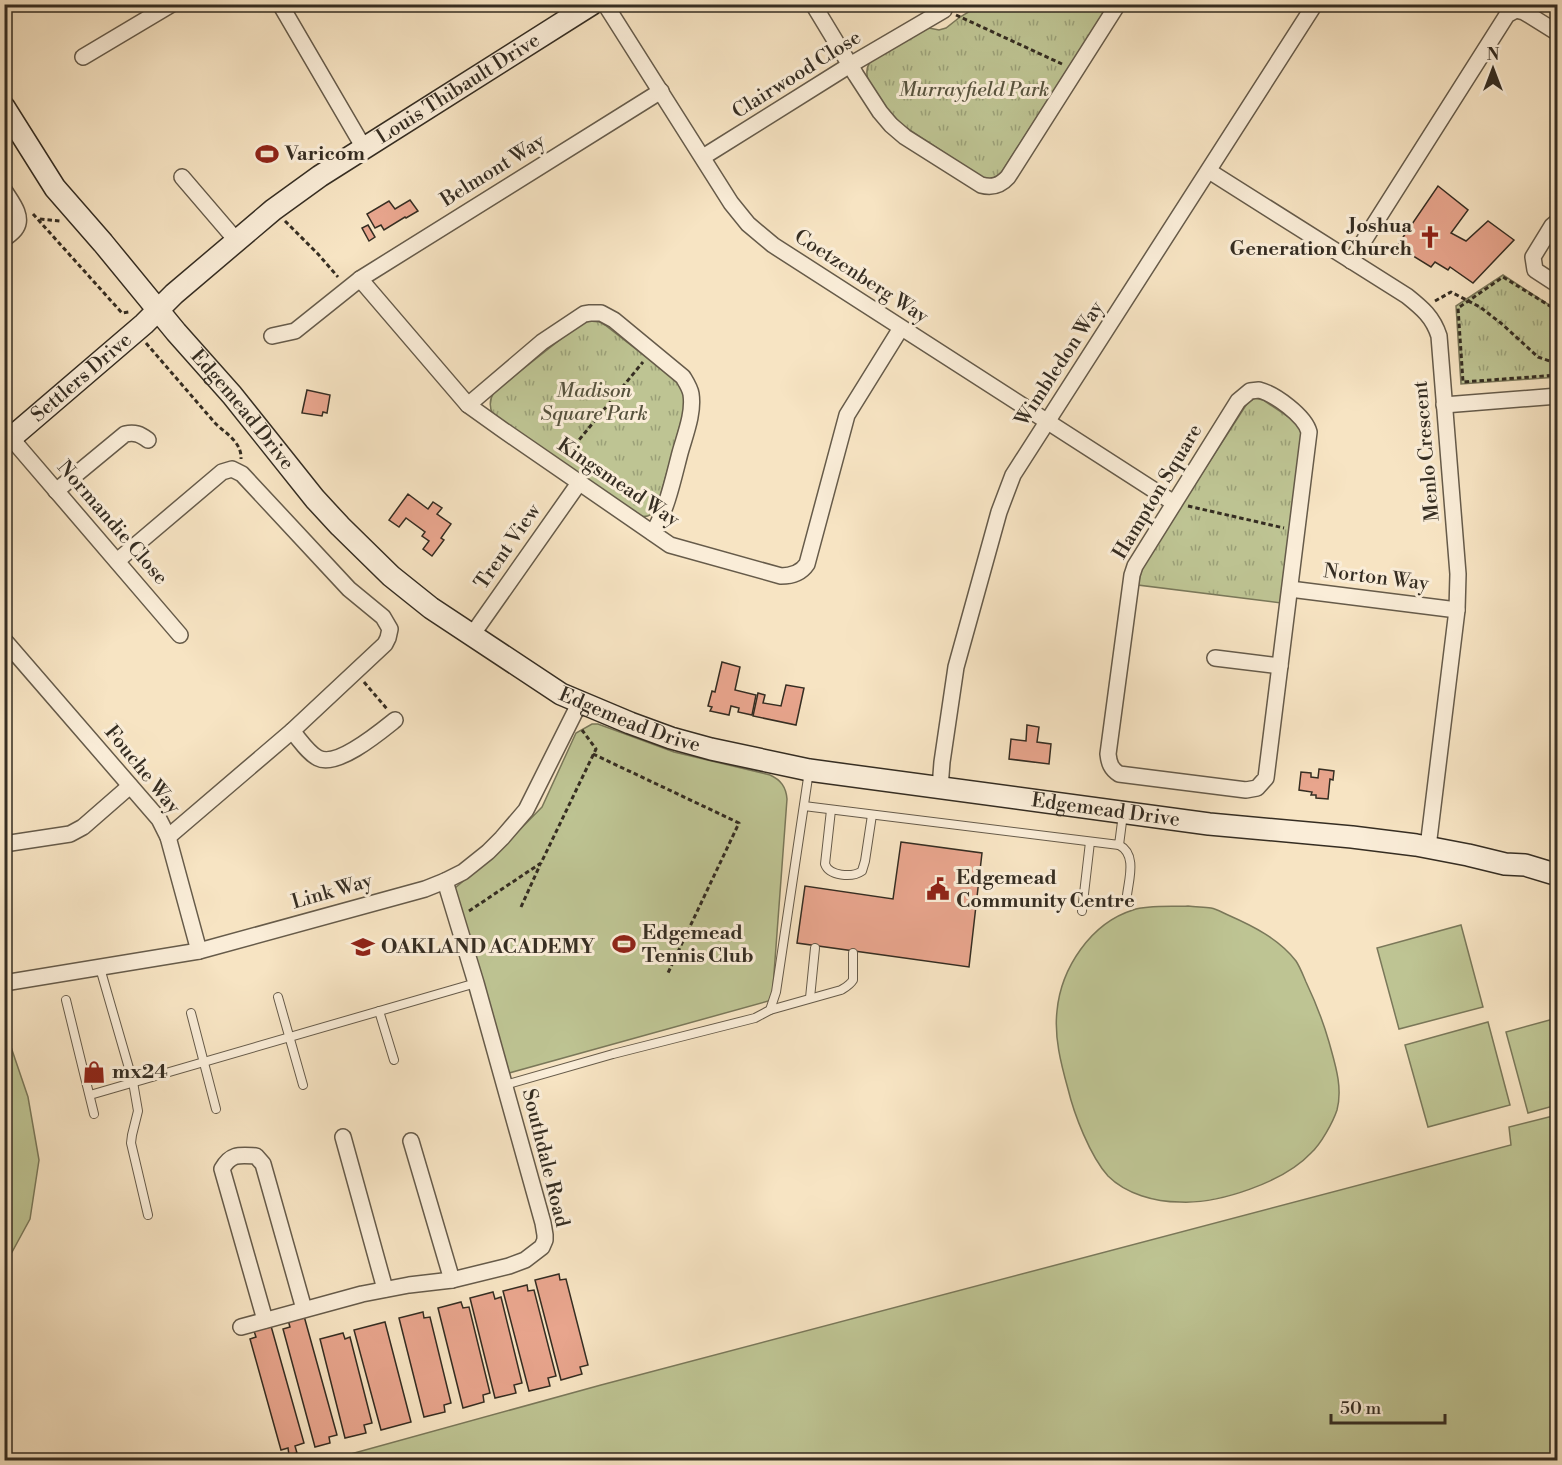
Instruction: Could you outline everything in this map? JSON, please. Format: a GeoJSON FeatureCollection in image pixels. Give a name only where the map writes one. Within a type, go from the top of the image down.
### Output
{"type":"FeatureCollection","features":[{"type":"Feature","properties":{"kind":"street"},"geometry":{"type":"LineString","coordinates":[[83,57],[172,4]]}},
{"type":"Feature","properties":{"kind":"street"},"geometry":{"type":"LineString","coordinates":[[280,4],[364,148]]}},
{"type":"Feature","properties":{"kind":"street","name":"Louis Thibault Drive"},"geometry":{"type":"LineString","coordinates":[[158,311],[174,294],[236,240],[320,176],[592,4]]}},
{"type":"Feature","properties":{"kind":"street","name":"Coetzenberg Way"},"geometry":{"type":"LineString","coordinates":[[605,4],[731,203],[748,224],[773,245],[1174,503]]}},
{"type":"Feature","properties":{"kind":"street"},"geometry":{"type":"LineString","coordinates":[[813,4],[880,112],[891,125],[905,137],[987,187],[999,185],[1008,177],[1118,4]]}},
{"type":"Feature","properties":{"kind":"street","name":"Wimbledon Way"},"geometry":{"type":"LineString","coordinates":[[940,788],[956,667],[999,512],[1013,475],[1315,4]]}},
{"type":"Feature","properties":{"kind":"street","name":"Clairwood Close"},"geometry":{"type":"LineString","coordinates":[[703,157],[850,65],[944,10]]}},
{"type":"Feature","properties":{"kind":"street"},"geometry":{"type":"LineString","coordinates":[[1351,261],[1507,15],[1516,10],[1524,12],[1557,33]]}},
{"type":"Feature","properties":{"kind":"street","name":"Belmont Way"},"geometry":{"type":"LineString","coordinates":[[272,336],[295,331],[353,284],[661,91]]}},
{"type":"Feature","properties":{"kind":"street","name":"Edgemead Drive"},"geometry":{"type":"LineString","coordinates":[[4,107],[55,188],[232,395],[339,526],[391,576],[431,608],[561,694],[630,723],[711,750],[809,770],[1209,824],[1352,837],[1428,847],[1504,864],[1525,865],[1557,874]]}},
{"type":"Feature","properties":{"kind":"street","name":"Menlo Crescent"},"geometry":{"type":"LineString","coordinates":[[1209,171],[1407,296],[1433,320],[1439,336],[1458,574],[1457,610],[1428,847]]}},
{"type":"Feature","properties":{"kind":"street"},"geometry":{"type":"LineString","coordinates":[[182,177],[236,240]]}},
{"type":"Feature","properties":{"kind":"street"},"geometry":{"type":"LineString","coordinates":[[4,190],[18,213],[25,215],[16,229],[4,238]]}},
{"type":"Feature","properties":{"kind":"street"},"geometry":{"type":"LineString","coordinates":[[1557,221],[1533,258],[1535,270],[1557,285]]}},
{"type":"Feature","properties":{"kind":"street","name":"Kingsmead Way"},"geometry":{"type":"LineString","coordinates":[[353,284],[468,405],[579,483],[670,545],[781,576],[795,574],[807,564],[847,415],[901,328]]}},
{"type":"Feature","properties":{"kind":"street","name":"Settlers Drive"},"geometry":{"type":"LineString","coordinates":[[8,441],[158,311]]}},
{"type":"Feature","properties":{"kind":"street"},"geometry":{"type":"LineString","coordinates":[[468,405],[542,342],[584,314],[596,312],[608,316],[683,377],[690,390],[689,421],[673,480],[653,533]]}},
{"type":"Feature","properties":{"kind":"street","name":"Hampton Square"},"geometry":{"type":"LineString","coordinates":[[1250,391],[1267,392],[1300,415],[1308,427],[1309,438],[1266,778],[1257,788],[1246,790],[1119,774],[1110,766],[1108,754],[1132,575],[1135,566],[1174,503],[1238,401],[1250,391]]}},
{"type":"Feature","properties":{"kind":"street"},"geometry":{"type":"LineString","coordinates":[[1444,405],[1557,396]]}},
{"type":"Feature","properties":{"kind":"street"},"geometry":{"type":"LineString","coordinates":[[56,491],[125,434],[136,433],[148,440]]}},
{"type":"Feature","properties":{"kind":"street","name":"Normandie Close"},"geometry":{"type":"LineString","coordinates":[[8,441],[56,491],[180,635]]}},
{"type":"Feature","properties":{"kind":"street"},"geometry":{"type":"LineString","coordinates":[[117,561],[222,472],[232,469],[242,474],[349,589],[388,623],[390,634],[385,644],[292,731],[168,837]]}},
{"type":"Feature","properties":{"kind":"street","name":"Trent View"},"geometry":{"type":"LineString","coordinates":[[472,635],[579,483]]}},
{"type":"Feature","properties":{"kind":"street","name":"Norton Way"},"geometry":{"type":"LineString","coordinates":[[1290,589],[1457,610]]}},
{"type":"Feature","properties":{"kind":"street","name":"Fouche Way"},"geometry":{"type":"LineString","coordinates":[[4,640],[159,819],[168,837],[199,951]]}},
{"type":"Feature","properties":{"kind":"street"},"geometry":{"type":"LineString","coordinates":[[1215,658],[1280,666]]}},
{"type":"Feature","properties":{"kind":"street","name":"Link Way"},"geometry":{"type":"LineString","coordinates":[[4,983],[199,951],[445,881],[463,872],[488,852],[526,810],[580,702]]}},
{"type":"Feature","properties":{"kind":"street"},"geometry":{"type":"LineString","coordinates":[[292,731],[315,756],[326,761],[338,758],[370,740],[395,720]]}},
{"type":"Feature","properties":{"kind":"street"},"geometry":{"type":"LineString","coordinates":[[4,844],[76,832],[130,786]]}},
{"type":"Feature","properties":{"kind":"street","name":"Edgemead Drive"},"geometry":{"type":"LineString","coordinates":[[1504,864],[1528,878],[1557,888]]}},
{"type":"Feature","properties":{"kind":"street","name":"Southdale Road"},"geometry":{"type":"LineString","coordinates":[[241,1327],[385,1289],[452,1280],[508,1266],[525,1260],[543,1247],[545,1240],[543,1223],[445,881]]}},
{"type":"Feature","properties":{"kind":"street"},"geometry":{"type":"LineString","coordinates":[[343,1137],[385,1289]]}},
{"type":"Feature","properties":{"kind":"street"},"geometry":{"type":"LineString","coordinates":[[411,1141],[452,1280]]}},
{"type":"Feature","properties":{"kind":"street"},"geometry":{"type":"LineString","coordinates":[[265,1320],[222,1169],[226,1162],[234,1156],[256,1156],[263,1164],[304,1309]]}},
{"type":"Feature","properties":{"kind":"lane"},"geometry":{"type":"LineString","coordinates":[[770,1010],[777,992],[809,770]]}},
{"type":"Feature","properties":{"kind":"lane"},"geometry":{"type":"LineString","coordinates":[[804,806],[1119,845],[1126,848],[1130,858],[1127,895]]}},
{"type":"Feature","properties":{"kind":"lane"},"geometry":{"type":"LineString","coordinates":[[831,810],[825,864],[829,871],[835,873],[856,875],[862,871],[872,815]]}},
{"type":"Feature","properties":{"kind":"lane"},"geometry":{"type":"LineString","coordinates":[[1119,845],[1123,813]]}},
{"type":"Feature","properties":{"kind":"lane"},"geometry":{"type":"LineString","coordinates":[[1082,911],[1090,842]]}},
{"type":"Feature","properties":{"kind":"lane"},"geometry":{"type":"LineString","coordinates":[[810,998],[815,948]]}},
{"type":"Feature","properties":{"kind":"lane"},"geometry":{"type":"LineString","coordinates":[[505,1085],[613,1054],[755,1018],[770,1010],[841,990],[853,980],[853,953]]}},
{"type":"Feature","properties":{"kind":"lane"},"geometry":{"type":"LineString","coordinates":[[100,968],[133,1082],[138,1111],[131,1143],[148,1215]]}},
{"type":"Feature","properties":{"kind":"lane"},"geometry":{"type":"LineString","coordinates":[[90,1095],[476,983]]}},
{"type":"Feature","properties":{"kind":"lane"},"geometry":{"type":"LineString","coordinates":[[279,997],[303,1085]]}},
{"type":"Feature","properties":{"kind":"lane"},"geometry":{"type":"LineString","coordinates":[[66,1000],[94,1114]]}},
{"type":"Feature","properties":{"kind":"lane"},"geometry":{"type":"LineString","coordinates":[[379,1011],[394,1060]]}},
{"type":"Feature","properties":{"kind":"lane"},"geometry":{"type":"LineString","coordinates":[[191,1013],[216,1109]]}},
{"type":"Feature","properties":{"kind":"path"},"geometry":{"type":"LineString","coordinates":[[944,10],[1076,70]]}},
{"type":"Feature","properties":{"kind":"path"},"geometry":{"type":"LineString","coordinates":[[273,210],[353,284]]}},
{"type":"Feature","properties":{"kind":"path"},"geometry":{"type":"LineString","coordinates":[[25,215],[62,221]]}},
{"type":"Feature","properties":{"kind":"path"},"geometry":{"type":"LineString","coordinates":[[39,219],[122,313],[132,312]]}},
{"type":"Feature","properties":{"kind":"path"},"geometry":{"type":"LineString","coordinates":[[1557,311],[1503,277],[1458,308],[1463,382],[1557,375]]}},
{"type":"Feature","properties":{"kind":"path"},"geometry":{"type":"LineString","coordinates":[[1423,309],[1451,292],[1480,307],[1538,357],[1557,364]]}},
{"type":"Feature","properties":{"kind":"path"},"geometry":{"type":"LineString","coordinates":[[143,339],[214,423],[227,431],[240,449],[241,460]]}},
{"type":"Feature","properties":{"kind":"path"},"geometry":{"type":"LineString","coordinates":[[556,467],[651,351]]}},
{"type":"Feature","properties":{"kind":"path"},"geometry":{"type":"LineString","coordinates":[[1174,503],[1297,531]]}},
{"type":"Feature","properties":{"kind":"path"},"geometry":{"type":"LineString","coordinates":[[356,671],[395,720]]}},
{"type":"Feature","properties":{"kind":"path"},"geometry":{"type":"LineString","coordinates":[[521,907],[596,749],[581,729]]}},
{"type":"Feature","properties":{"kind":"path"},"geometry":{"type":"LineString","coordinates":[[593,754],[739,823],[667,975]]}},
{"type":"Feature","properties":{"kind":"path"},"geometry":{"type":"LineString","coordinates":[[465,914],[541,863]]}},
{"type":"Feature","properties":{"kind":"green space","name":"Murrayfield Park"},"geometry":{"type":"Polygon","coordinates":[[[980,5],[1109,5],[1001,173],[992,179],[983,178],[902,125],[888,110],[868,80],[867,73],[870,62],[921,30],[946,28],[980,5]]]}},
{"type":"Feature","properties":{"kind":"green space"},"geometry":{"type":"Polygon","coordinates":[[[1503,275],[1557,310],[1557,377],[1461,384],[1456,306],[1503,275]]]}},
{"type":"Feature","properties":{"kind":"green space","name":"Madison Square Park"},"geometry":{"type":"Polygon","coordinates":[[[590,321],[605,325],[682,385],[687,400],[657,508],[647,516],[639,516],[493,415],[491,409],[490,401],[494,392],[576,327],[590,321]]]}},
{"type":"Feature","properties":{"kind":"green space"},"geometry":{"type":"Polygon","coordinates":[[[1255,398],[1263,400],[1293,420],[1302,436],[1281,603],[1138,585],[1146,560],[1248,402],[1255,398]]]}},
{"type":"Feature","properties":{"kind":"green space","name":"Edgemead Tennis Club"},"geometry":{"type":"Polygon","coordinates":[[[592,724],[598,724],[674,752],[770,775],[782,784],[787,799],[772,1000],[509,1073],[455,888],[496,854],[542,807],[576,733],[592,724]]]}},
{"type":"Feature","properties":{"kind":"green space"},"geometry":{"type":"Polygon","coordinates":[[[1188,906],[1213,909],[1247,924],[1282,946],[1296,961],[1327,1034],[1338,1076],[1339,1101],[1333,1121],[1319,1144],[1299,1164],[1285,1173],[1268,1182],[1231,1195],[1196,1202],[1170,1202],[1151,1199],[1123,1188],[1101,1168],[1084,1134],[1071,1099],[1059,1050],[1056,1021],[1060,995],[1072,964],[1081,949],[1104,925],[1118,916],[1139,908],[1188,906]]]}},
{"type":"Feature","properties":{"kind":"green space"},"geometry":{"type":"Polygon","coordinates":[[[1461,925],[1483,1007],[1399,1029],[1377,948],[1461,925]]]}},
{"type":"Feature","properties":{"kind":"green space"},"geometry":{"type":"Polygon","coordinates":[[[1557,1018],[1557,1105],[1528,1113],[1506,1032],[1557,1018]]]}},
{"type":"Feature","properties":{"kind":"green space"},"geometry":{"type":"Polygon","coordinates":[[[1488,1022],[1510,1105],[1428,1127],[1405,1045],[1488,1022]]]}},
{"type":"Feature","properties":{"kind":"green space"},"geometry":{"type":"Polygon","coordinates":[[[5,1043],[11,1047],[28,1097],[39,1160],[30,1219],[5,1265],[5,1043]]]}},
{"type":"Feature","properties":{"kind":"green space"},"geometry":{"type":"Polygon","coordinates":[[[1557,1115],[1557,1460],[329,1460],[601,1385],[1511,1145],[1509,1127],[1557,1115]]]}},
{"type":"Feature","properties":{"kind":"building","name":"Joshua Generation Church"},"geometry":{"type":"Polygon","coordinates":[[[1438,186],[1468,210],[1451,233],[1466,241],[1488,221],[1514,240],[1473,283],[1450,267],[1448,270],[1435,262],[1431,267],[1397,246],[1438,186]]]}},
{"type":"Feature","properties":{"kind":"building"},"geometry":{"type":"Polygon","coordinates":[[[410,200],[418,211],[384,230],[381,225],[375,228],[367,214],[389,201],[395,209],[410,200]]]}},
{"type":"Feature","properties":{"kind":"building"},"geometry":{"type":"Polygon","coordinates":[[[368,225],[375,237],[369,241],[362,228],[368,225]]]}},
{"type":"Feature","properties":{"kind":"building"},"geometry":{"type":"Polygon","coordinates":[[[307,390],[330,395],[327,413],[323,412],[322,416],[302,413],[307,390]]]}},
{"type":"Feature","properties":{"kind":"building"},"geometry":{"type":"Polygon","coordinates":[[[408,494],[428,509],[433,502],[442,508],[437,514],[451,524],[441,538],[444,540],[432,556],[423,549],[429,541],[422,536],[425,532],[406,518],[399,527],[389,520],[408,494]]]}},
{"type":"Feature","properties":{"kind":"building"},"geometry":{"type":"Polygon","coordinates":[[[722,662],[740,667],[735,690],[756,695],[752,715],[738,712],[739,708],[731,706],[729,715],[710,711],[712,707],[708,706],[712,691],[715,692],[722,662]]]}},
{"type":"Feature","properties":{"kind":"building"},"geometry":{"type":"Polygon","coordinates":[[[786,685],[804,688],[796,725],[753,716],[758,693],[765,695],[763,703],[781,706],[786,685]]]}},
{"type":"Feature","properties":{"kind":"building"},"geometry":{"type":"Polygon","coordinates":[[[1027,725],[1039,727],[1037,742],[1051,744],[1049,764],[1009,759],[1011,739],[1026,741],[1027,725]]]}},
{"type":"Feature","properties":{"kind":"building"},"geometry":{"type":"Polygon","coordinates":[[[1319,769],[1334,771],[1333,780],[1330,779],[1328,799],[1316,798],[1316,795],[1311,795],[1312,792],[1299,790],[1301,772],[1311,773],[1311,777],[1318,778],[1319,769]]]}},
{"type":"Feature","properties":{"kind":"building"},"geometry":{"type":"Polygon","coordinates":[[[901,842],[982,853],[969,967],[797,943],[805,886],[893,899],[901,842]]]}},
{"type":"Feature","properties":{"kind":"building"},"geometry":{"type":"Polygon","coordinates":[[[559,1274],[560,1280],[566,1279],[588,1365],[580,1367],[582,1374],[561,1380],[535,1280],[559,1274]]]}},
{"type":"Feature","properties":{"kind":"building"},"geometry":{"type":"Polygon","coordinates":[[[527,1285],[528,1291],[534,1290],[556,1376],[548,1378],[550,1386],[529,1391],[503,1291],[527,1285]]]}},
{"type":"Feature","properties":{"kind":"building"},"geometry":{"type":"Polygon","coordinates":[[[493,1292],[495,1299],[501,1297],[522,1383],[514,1385],[516,1393],[495,1398],[470,1298],[493,1292]]]}},
{"type":"Feature","properties":{"kind":"building"},"geometry":{"type":"Polygon","coordinates":[[[461,1302],[463,1308],[469,1307],[490,1393],[483,1395],[484,1402],[463,1408],[438,1308],[461,1302]]]}},
{"type":"Feature","properties":{"kind":"building"},"geometry":{"type":"Polygon","coordinates":[[[423,1312],[424,1318],[430,1317],[451,1403],[444,1405],[445,1412],[424,1417],[399,1318],[423,1312]]]}},
{"type":"Feature","properties":{"kind":"building"},"geometry":{"type":"Polygon","coordinates":[[[304,1316],[337,1435],[329,1437],[330,1443],[315,1447],[283,1329],[290,1327],[288,1320],[304,1316]]]}},
{"type":"Feature","properties":{"kind":"building"},"geometry":{"type":"Polygon","coordinates":[[[385,1322],[411,1422],[381,1430],[354,1330],[385,1322]]]}},
{"type":"Feature","properties":{"kind":"building"},"geometry":{"type":"Polygon","coordinates":[[[271,1326],[304,1443],[295,1446],[297,1453],[289,1455],[288,1448],[281,1450],[250,1339],[256,1337],[254,1331],[271,1326]]]}},
{"type":"Feature","properties":{"kind":"building"},"geometry":{"type":"Polygon","coordinates":[[[343,1333],[345,1339],[350,1337],[372,1423],[364,1425],[366,1433],[345,1438],[320,1339],[343,1333]]]}},
{"type":"Feature","properties":{"kind":"place","name":"Varicom"},"geometry":{"type":"Point","coordinates":[267,154]}},
{"type":"Feature","properties":{"kind":"place","name":"Joshua Generation Church"},"geometry":{"type":"Point","coordinates":[1430,237]}},
{"type":"Feature","properties":{"kind":"place","name":"Edgemead Community Centre"},"geometry":{"type":"Point","coordinates":[938,889]}},
{"type":"Feature","properties":{"kind":"place","name":"Edgemead Tennis Club"},"geometry":{"type":"Point","coordinates":[624,944]}},
{"type":"Feature","properties":{"kind":"place","name":"OAKLAND ACADEMY"},"geometry":{"type":"Point","coordinates":[363,947]}},
{"type":"Feature","properties":{"kind":"place","name":"mx24"},"geometry":{"type":"Point","coordinates":[94,1072]}}]}
